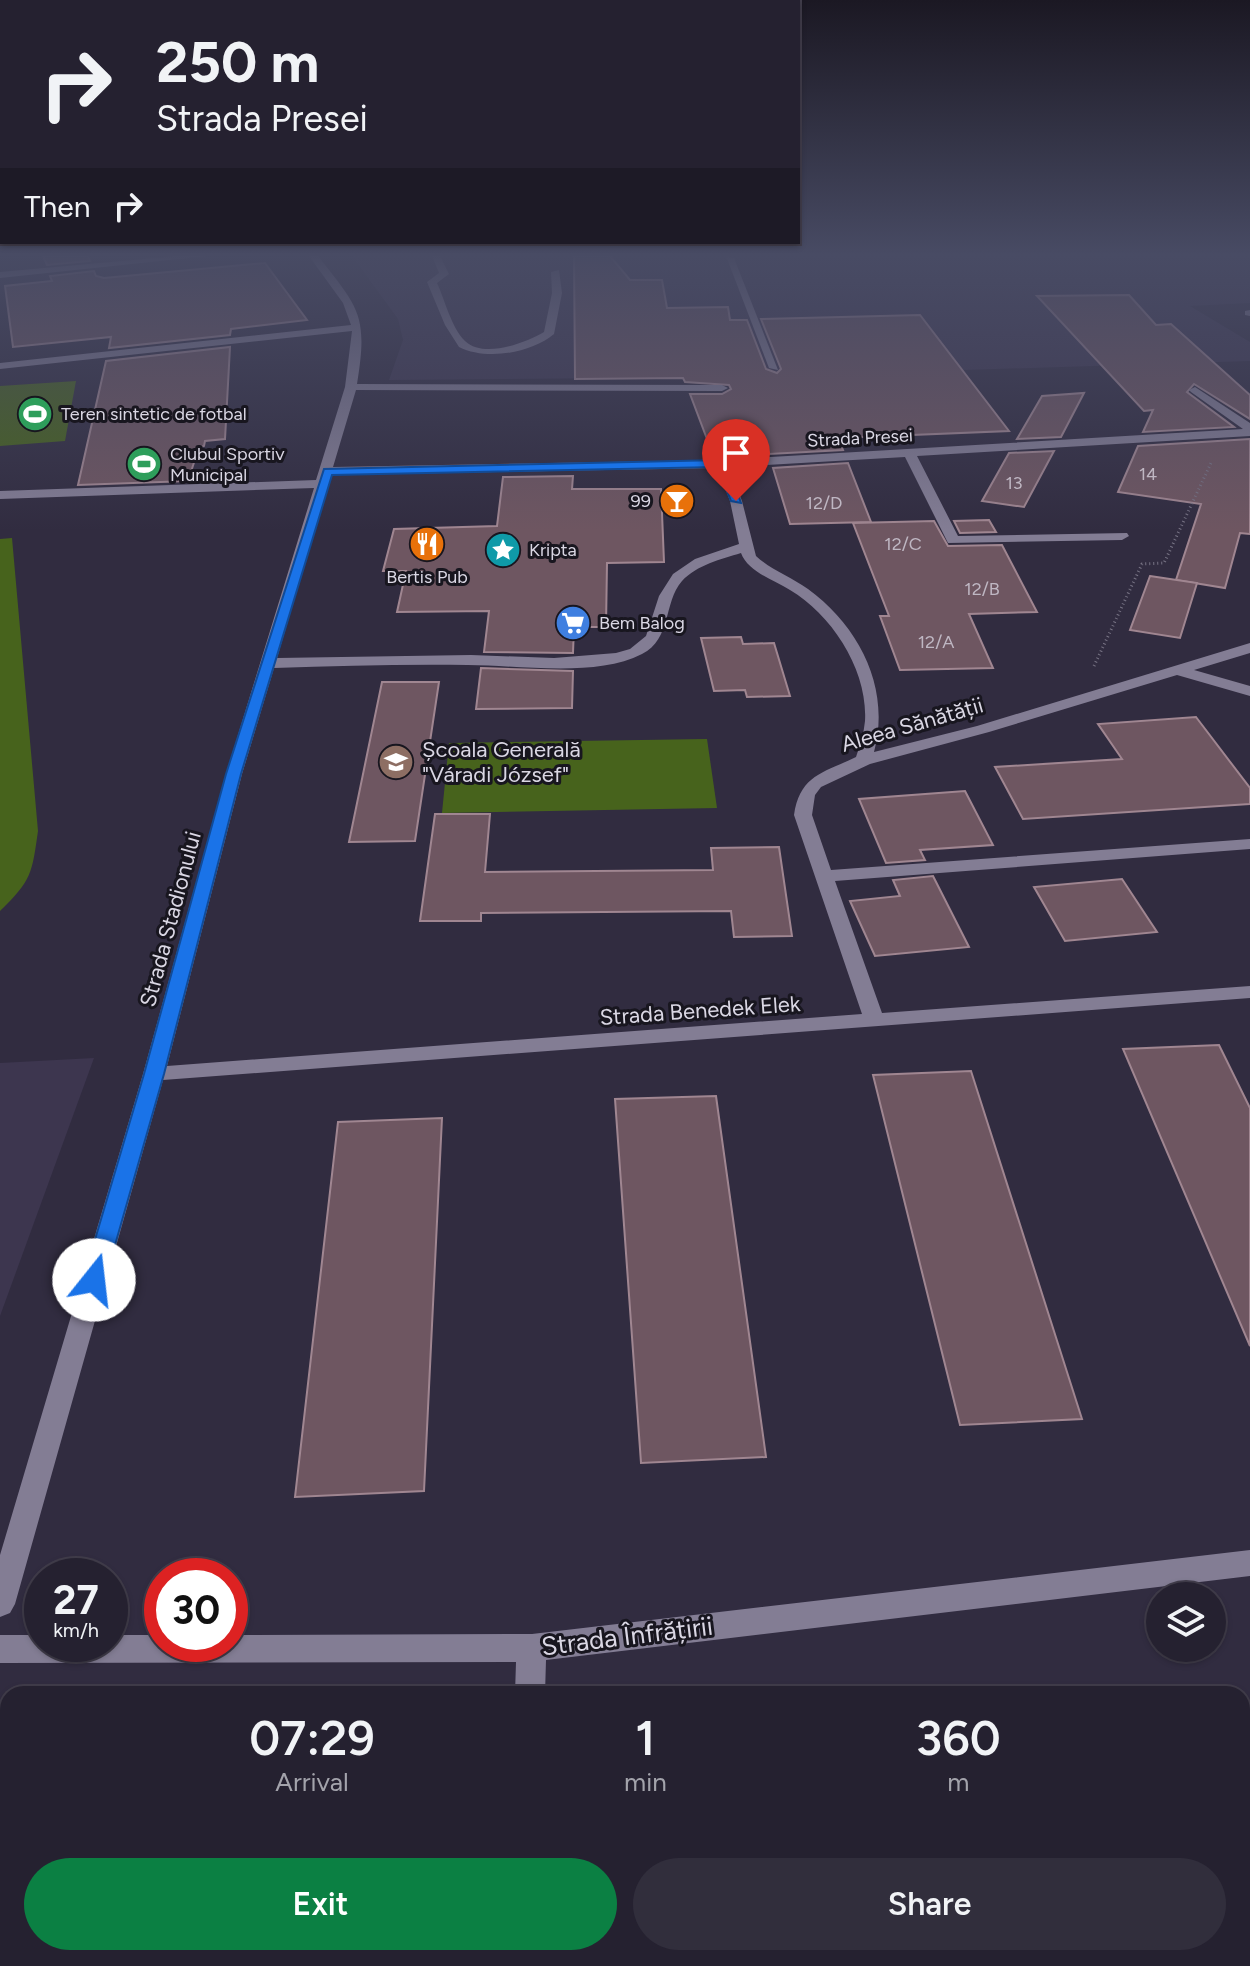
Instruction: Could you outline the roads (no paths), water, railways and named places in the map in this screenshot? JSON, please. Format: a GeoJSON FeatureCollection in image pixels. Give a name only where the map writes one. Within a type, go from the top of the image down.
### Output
{"type":"FeatureCollection","features":[{"type":"Feature","properties":{"kind":"street"},"geometry":{"type":"LineString","coordinates":[[0,366],[168,348]]}},
{"type":"Feature","properties":{"kind":"street","name":"Strada Stadionului"},"geometry":{"type":"LineString","coordinates":[[0,1604],[154,1074],[234,774],[326,478],[351,387],[356,348]]}},
{"type":"Feature","properties":{"kind":"street"},"geometry":{"type":"LineString","coordinates":[[470,348],[516,348]]}},
{"type":"Feature","properties":{"kind":"street"},"geometry":{"type":"LineString","coordinates":[[766,348],[774,368]]}},
{"type":"Feature","properties":{"kind":"street"},"geometry":{"type":"LineString","coordinates":[[351,387],[722,388]]}},
{"type":"Feature","properties":{"kind":"street"},"geometry":{"type":"LineString","coordinates":[[1195,390],[1250,430]]}},
{"type":"Feature","properties":{"kind":"street","name":"Strada Presei"},"geometry":{"type":"LineString","coordinates":[[0,495],[326,478],[722,464],[1250,430]]}},
{"type":"Feature","properties":{"kind":"street"},"geometry":{"type":"LineString","coordinates":[[909,453],[953,540],[1122,536]]}},
{"type":"Feature","properties":{"kind":"street"},"geometry":{"type":"LineString","coordinates":[[722,464],[736,501],[744,547],[754,563],[805,592],[843,633],[869,683],[873,720],[864,760]]}},
{"type":"Feature","properties":{"kind":"street"},"geometry":{"type":"LineString","coordinates":[[269,663],[579,661],[634,652],[649,642],[659,628],[662,600],[678,576],[695,564],[744,547]]}},
{"type":"Feature","properties":{"kind":"street","name":"Aleea Sănătății"},"geometry":{"type":"LineString","coordinates":[[875,1021],[803,815],[806,794],[829,774],[864,760],[1250,648]]}},
{"type":"Feature","properties":{"kind":"street"},"geometry":{"type":"LineString","coordinates":[[1177,670],[1250,691]]}},
{"type":"Feature","properties":{"kind":"street"},"geometry":{"type":"LineString","coordinates":[[822,876],[1250,844]]}},
{"type":"Feature","properties":{"kind":"street","name":"Strada Benedek Elek"},"geometry":{"type":"LineString","coordinates":[[154,1074],[1250,992]]}},
{"type":"Feature","properties":{"kind":"street","name":"Strada Înfrățirii"},"geometry":{"type":"LineString","coordinates":[[0,1649],[532,1648],[1250,1563]]}},
{"type":"Feature","properties":{"kind":"street"},"geometry":{"type":"LineString","coordinates":[[530,1686],[532,1648]]}},
{"type":"Feature","properties":{"kind":"place","name":"Teren sintetic de fotbal"},"geometry":{"type":"Point","coordinates":[35,414]}},
{"type":"Feature","properties":{"kind":"place","name":"Clubul Sportiv Municipal"},"geometry":{"type":"Point","coordinates":[144,464]}},
{"type":"Feature","properties":{"kind":"place","name":"99"},"geometry":{"type":"Point","coordinates":[677,501]}},
{"type":"Feature","properties":{"kind":"place","name":"Bertis Pub"},"geometry":{"type":"Point","coordinates":[427,544]}},
{"type":"Feature","properties":{"kind":"place","name":"Kripta"},"geometry":{"type":"Point","coordinates":[503,550]}},
{"type":"Feature","properties":{"kind":"place","name":"Bem Balog"},"geometry":{"type":"Point","coordinates":[573,623]}},
{"type":"Feature","properties":{"kind":"place","name":"Școala Generală \"Váradi József\""},"geometry":{"type":"Point","coordinates":[396,762]}}]}
